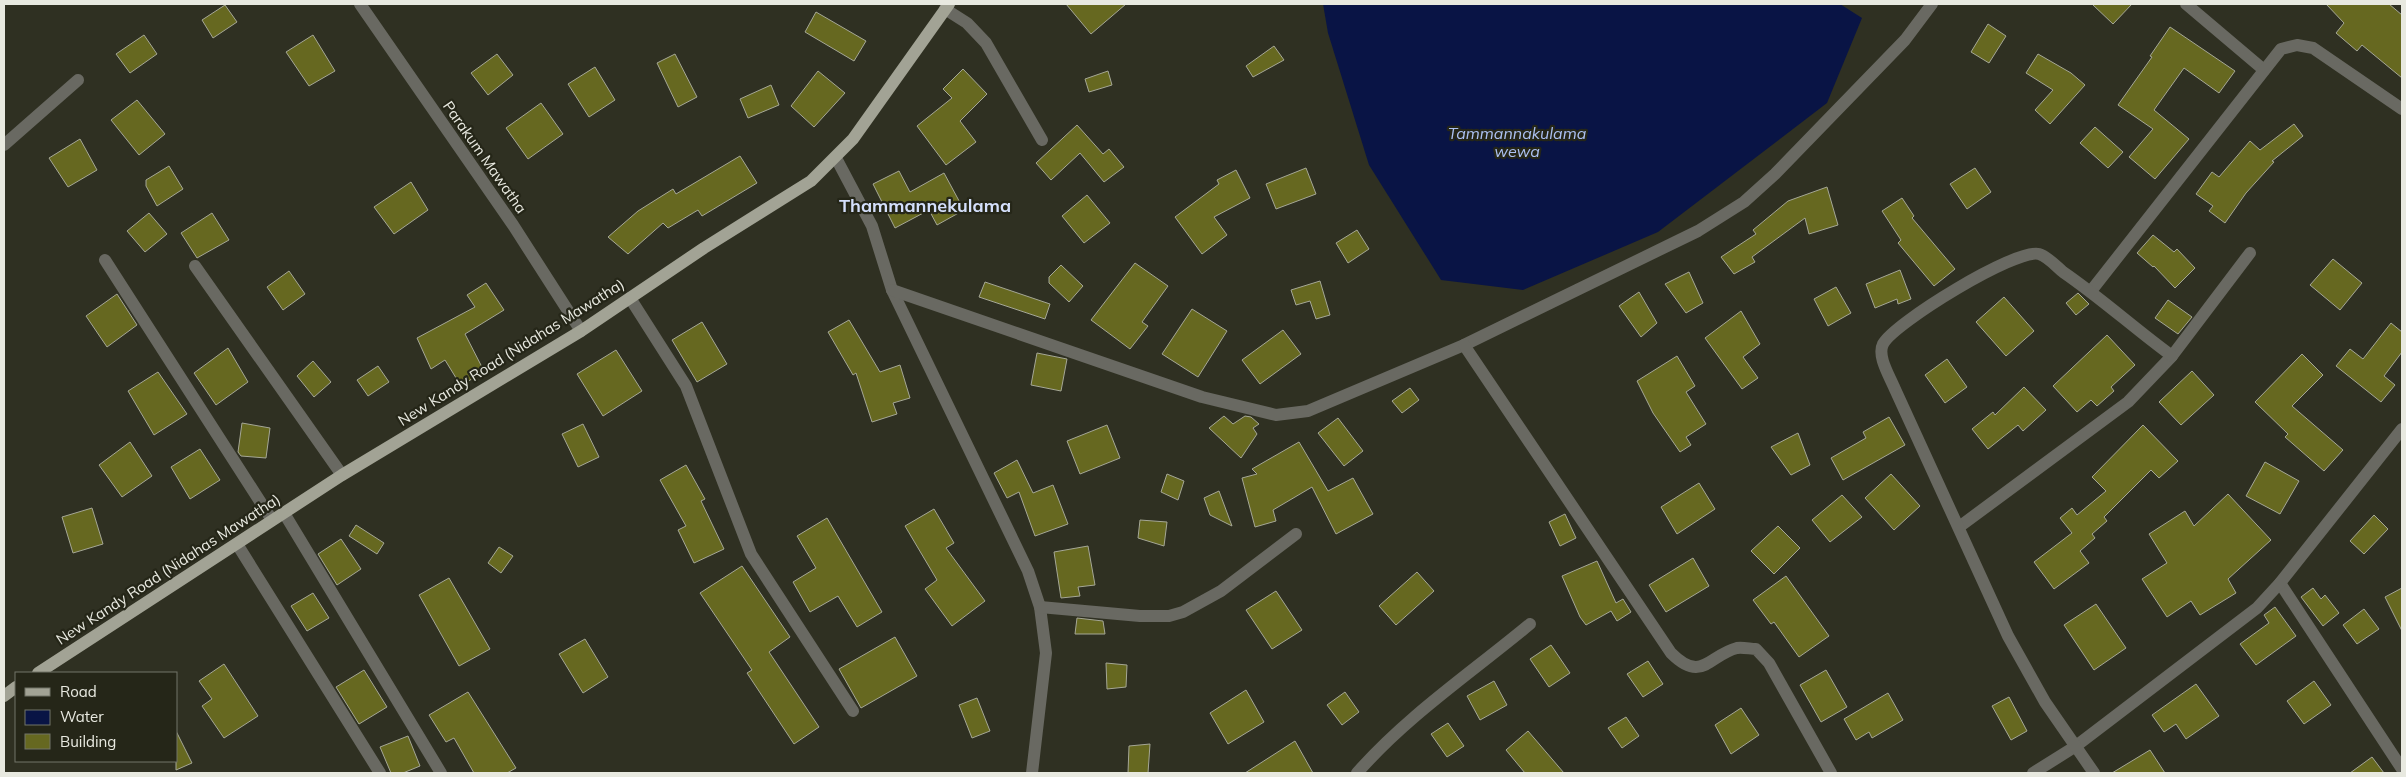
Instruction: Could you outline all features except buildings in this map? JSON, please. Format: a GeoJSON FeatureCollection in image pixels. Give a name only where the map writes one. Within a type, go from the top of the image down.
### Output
{"type":"FeatureCollection","features":[{"type":"Feature","properties":{"kind":"main road","name":"New Kandy Road (Nidahas Mawatha)"},"geometry":{"type":"LineString","coordinates":[[40,672],[272,520],[581,331],[704,248],[811,181],[836,158],[870,116],[947,7]]}},
{"type":"Feature","properties":{"kind":"main road"},"geometry":{"type":"LineString","coordinates":[[4,696],[15,689]]}},
{"type":"Feature","properties":{"kind":"street","name":"Parakum Mawatha"},"geometry":{"type":"LineString","coordinates":[[360,4],[513,225],[581,331]]}},
{"type":"Feature","properties":{"kind":"street"},"geometry":{"type":"LineString","coordinates":[[2186,4],[2264,70]]}},
{"type":"Feature","properties":{"kind":"street"},"geometry":{"type":"LineString","coordinates":[[892,290],[1202,396],[1276,415],[1308,411],[1464,345],[1698,231],[1744,202],[1775,174],[1905,40],[1927,5]]}},
{"type":"Feature","properties":{"kind":"street"},"geometry":{"type":"LineString","coordinates":[[947,7],[967,22],[986,43],[1042,140]]}},
{"type":"Feature","properties":{"kind":"street"},"geometry":{"type":"LineString","coordinates":[[2091,291],[2281,49],[2296,45],[2313,48],[2402,109]]}},
{"type":"Feature","properties":{"kind":"street"},"geometry":{"type":"LineString","coordinates":[[4,145],[78,80]]}},
{"type":"Feature","properties":{"kind":"street"},"geometry":{"type":"LineString","coordinates":[[836,158],[872,226],[892,290],[1028,571],[1040,607],[1046,653],[1032,773]]}},
{"type":"Feature","properties":{"kind":"street"},"geometry":{"type":"LineString","coordinates":[[1959,527],[2128,402],[2172,356],[2250,253]]}},
{"type":"Feature","properties":{"kind":"street"},"geometry":{"type":"LineString","coordinates":[[2094,773],[2045,702],[2008,636],[1882,358],[1882,345],[1896,328],[1983,274],[2022,255],[2039,254],[2091,291],[2172,356]]}},
{"type":"Feature","properties":{"kind":"street"},"geometry":{"type":"LineString","coordinates":[[105,260],[272,520]]}},
{"type":"Feature","properties":{"kind":"street"},"geometry":{"type":"LineString","coordinates":[[195,266],[342,476]]}},
{"type":"Feature","properties":{"kind":"street"},"geometry":{"type":"LineString","coordinates":[[630,298],[686,386],[751,554],[853,711]]}},
{"type":"Feature","properties":{"kind":"street"},"geometry":{"type":"LineString","coordinates":[[1464,345],[1671,654],[1680,663],[1692,667],[1704,666],[1737,648],[1756,649],[1769,663],[1831,773]]}},
{"type":"Feature","properties":{"kind":"street"},"geometry":{"type":"LineString","coordinates":[[2033,773],[2076,746],[2257,608],[2280,583],[2402,429]]}},
{"type":"Feature","properties":{"kind":"street"},"geometry":{"type":"LineString","coordinates":[[284,513],[441,773]]}},
{"type":"Feature","properties":{"kind":"street"},"geometry":{"type":"LineString","coordinates":[[1040,607],[1140,616],[1169,616],[1183,612],[1221,591],[1296,534]]}},
{"type":"Feature","properties":{"kind":"street"},"geometry":{"type":"LineString","coordinates":[[237,544],[380,773]]}},
{"type":"Feature","properties":{"kind":"street"},"geometry":{"type":"LineString","coordinates":[[2280,583],[2402,769]]}},
{"type":"Feature","properties":{"kind":"street"},"geometry":{"type":"LineString","coordinates":[[1357,773],[1386,742],[1530,624]]}},
{"type":"Feature","properties":{"kind":"water","name":"Tammannakulama wewa"},"geometry":{"type":"Polygon","coordinates":[[[1323,4],[1840,4],[1862,18],[1827,103],[1658,232],[1523,290],[1441,280],[1369,165],[1328,33],[1323,4]]]}},
{"type":"Feature","properties":{"kind":"district","name":"Thammannekulama"},"geometry":{"type":"Point","coordinates":[925,205]}}]}
